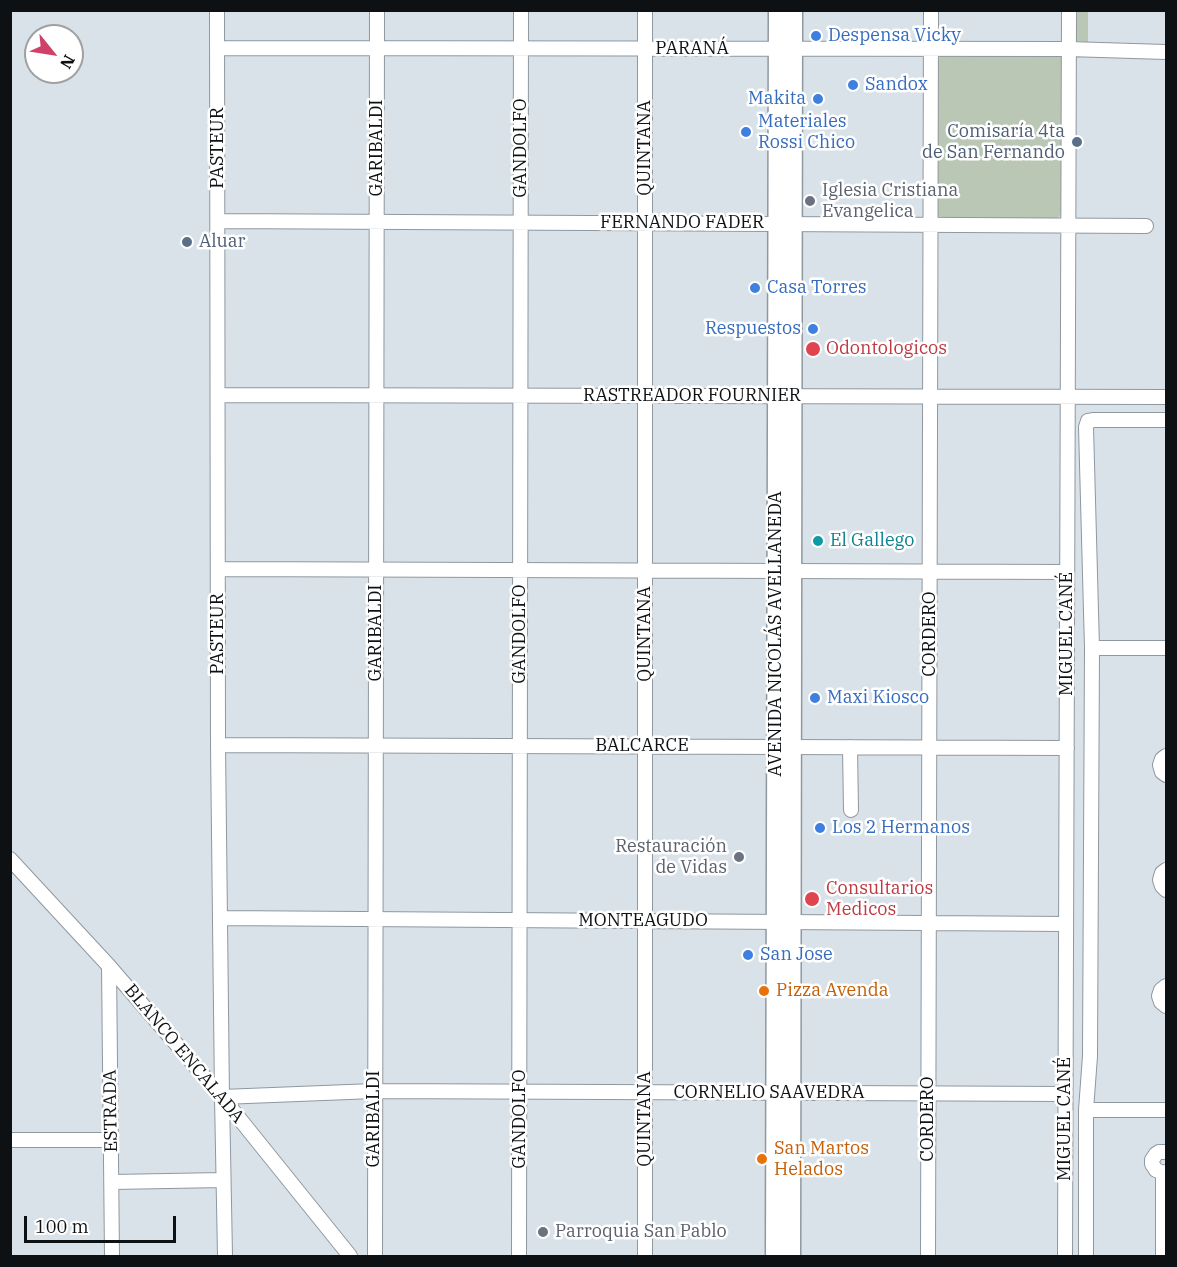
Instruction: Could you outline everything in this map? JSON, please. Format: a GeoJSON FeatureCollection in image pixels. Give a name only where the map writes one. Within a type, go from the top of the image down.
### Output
{"type":"FeatureCollection","features":[{"type":"Feature","properties":{"kind":"main road","name":"AVENIDA NICOLÁS AVELLANEDA"},"geometry":{"type":"LineString","coordinates":[[775,1257],[783,1093],[784,747],[785,49],[778,10]]}},
{"type":"Feature","properties":{"kind":"main road","name":"AVENIDA NICOLÁS AVELLANEDA"},"geometry":{"type":"LineString","coordinates":[[785,49],[793,10]]}},
{"type":"Feature","properties":{"kind":"main road","name":"AVENIDA NICOLÁS AVELLANEDA"},"geometry":{"type":"LineString","coordinates":[[783,1093],[791,1257]]}},
{"type":"Feature","properties":{"kind":"street","name":"PASTEUR"},"geometry":{"type":"LineString","coordinates":[[217,10],[218,745],[225,1257]]}},
{"type":"Feature","properties":{"kind":"street","name":"GARIBALDI"},"geometry":{"type":"LineString","coordinates":[[375,1257],[377,10]]}},
{"type":"Feature","properties":{"kind":"street","name":"GANDOLFO"},"geometry":{"type":"LineString","coordinates":[[519,1257],[521,10]]}},
{"type":"Feature","properties":{"kind":"street","name":"QUINTANA"},"geometry":{"type":"LineString","coordinates":[[645,10],[645,1257]]}},
{"type":"Feature","properties":{"kind":"street","name":"CORDERO"},"geometry":{"type":"LineString","coordinates":[[928,1257],[931,10]]}},
{"type":"Feature","properties":{"kind":"street","name":"MIGUEL CANÉ"},"geometry":{"type":"LineString","coordinates":[[1065,1257],[1069,10]]}},
{"type":"Feature","properties":{"kind":"street","name":"PARANÁ"},"geometry":{"type":"LineString","coordinates":[[218,48],[1068,49],[1167,52]]}},
{"type":"Feature","properties":{"kind":"street","name":"FERNANDO FADER"},"geometry":{"type":"LineString","coordinates":[[218,221],[1146,226]]}},
{"type":"Feature","properties":{"kind":"street","name":"RASTREADOR FOURNIER"},"geometry":{"type":"LineString","coordinates":[[218,395],[1167,397]]}},
{"type":"Feature","properties":{"kind":"street"},"geometry":{"type":"LineString","coordinates":[[1086,1257],[1086,1110],[1090,1056],[1092,648],[1086,428],[1088,421],[1094,420],[1167,420]]}},
{"type":"Feature","properties":{"kind":"street"},"geometry":{"type":"LineString","coordinates":[[219,569],[1067,572]]}},
{"type":"Feature","properties":{"kind":"street"},"geometry":{"type":"LineString","coordinates":[[1092,648],[1167,648]]}},
{"type":"Feature","properties":{"kind":"street","name":"BALCARCE"},"geometry":{"type":"LineString","coordinates":[[218,745],[1067,747]]}},
{"type":"Feature","properties":{"kind":"street"},"geometry":{"type":"LineString","coordinates":[[850,747],[852,810]]}},
{"type":"Feature","properties":{"kind":"street"},"geometry":{"type":"LineString","coordinates":[[1167,756],[1162,759],[1160,765],[1162,772],[1167,775]]}},
{"type":"Feature","properties":{"kind":"street","name":"BLANCO ENCALADA"},"geometry":{"type":"LineString","coordinates":[[10,859],[109,966],[222,1097],[350,1257]]}},
{"type":"Feature","properties":{"kind":"street"},"geometry":{"type":"LineString","coordinates":[[1167,870],[1162,873],[1160,880],[1162,886],[1167,890]]}},
{"type":"Feature","properties":{"kind":"street","name":"MONTEAGUDO"},"geometry":{"type":"LineString","coordinates":[[220,918],[1066,924]]}},
{"type":"Feature","properties":{"kind":"street","name":"ESTRADA"},"geometry":{"type":"LineString","coordinates":[[109,966],[112,1257]]}},
{"type":"Feature","properties":{"kind":"street"},"geometry":{"type":"LineString","coordinates":[[1167,986],[1161,990],[1159,996],[1161,1002],[1167,1006]]}},
{"type":"Feature","properties":{"kind":"street","name":"CORNELIO SAAVEDRA"},"geometry":{"type":"LineString","coordinates":[[222,1097],[374,1091],[1065,1094]]}},
{"type":"Feature","properties":{"kind":"street"},"geometry":{"type":"LineString","coordinates":[[1086,1110],[1167,1110]]}},
{"type":"Feature","properties":{"kind":"street"},"geometry":{"type":"LineString","coordinates":[[10,1140],[111,1140]]}},
{"type":"Feature","properties":{"kind":"street"},"geometry":{"type":"LineString","coordinates":[[1163,1257],[1165,1172],[1156,1170],[1152,1160],[1159,1152],[1167,1152]]}},
{"type":"Feature","properties":{"kind":"street"},"geometry":{"type":"LineString","coordinates":[[112,1182],[224,1180]]}},
{"type":"Feature","properties":{"kind":"green space"},"geometry":{"type":"Polygon","coordinates":[[[1069,11],[1088,11],[1088,50],[1069,49],[1069,11]]]}},
{"type":"Feature","properties":{"kind":"green space"},"geometry":{"type":"Polygon","coordinates":[[[941,54],[1058,55],[1064,59],[1062,213],[1059,217],[1055,219],[943,218],[938,216],[938,61],[941,54]]]}},
{"type":"Feature","properties":{"kind":"place","name":"Despensa Vicky"},"geometry":{"type":"Point","coordinates":[816,36]}},
{"type":"Feature","properties":{"kind":"place","name":"Sandox"},"geometry":{"type":"Point","coordinates":[853,85]}},
{"type":"Feature","properties":{"kind":"place","name":"Makita"},"geometry":{"type":"Point","coordinates":[818,99]}},
{"type":"Feature","properties":{"kind":"place","name":"Materiales Rossi Chico"},"geometry":{"type":"Point","coordinates":[746,132]}},
{"type":"Feature","properties":{"kind":"place","name":"Comisaría 4ta de San Fernando"},"geometry":{"type":"Point","coordinates":[1077,142]}},
{"type":"Feature","properties":{"kind":"place","name":"Iglesia Cristiana Evangelica"},"geometry":{"type":"Point","coordinates":[810,201]}},
{"type":"Feature","properties":{"kind":"place","name":"Aluar"},"geometry":{"type":"Point","coordinates":[187,242]}},
{"type":"Feature","properties":{"kind":"place","name":"Casa Torres"},"geometry":{"type":"Point","coordinates":[755,288]}},
{"type":"Feature","properties":{"kind":"place","name":"Respuestos"},"geometry":{"type":"Point","coordinates":[813,329]}},
{"type":"Feature","properties":{"kind":"place","name":"Odontologicos"},"geometry":{"type":"Point","coordinates":[813,349]}},
{"type":"Feature","properties":{"kind":"place","name":"El Gallego"},"geometry":{"type":"Point","coordinates":[818,541]}},
{"type":"Feature","properties":{"kind":"place","name":"Maxi Kiosco"},"geometry":{"type":"Point","coordinates":[815,698]}},
{"type":"Feature","properties":{"kind":"place","name":"Los 2 Hermanos"},"geometry":{"type":"Point","coordinates":[820,828]}},
{"type":"Feature","properties":{"kind":"place","name":"Restauración de Vidas"},"geometry":{"type":"Point","coordinates":[739,857]}},
{"type":"Feature","properties":{"kind":"place","name":"Consultarios Medicos"},"geometry":{"type":"Point","coordinates":[812,899]}},
{"type":"Feature","properties":{"kind":"place","name":"San Jose"},"geometry":{"type":"Point","coordinates":[748,955]}},
{"type":"Feature","properties":{"kind":"place","name":"Pizza Avenda"},"geometry":{"type":"Point","coordinates":[764,991]}},
{"type":"Feature","properties":{"kind":"place","name":"San Martos Helados"},"geometry":{"type":"Point","coordinates":[762,1159]}},
{"type":"Feature","properties":{"kind":"place","name":"Parroquia San Pablo"},"geometry":{"type":"Point","coordinates":[543,1232]}}]}
